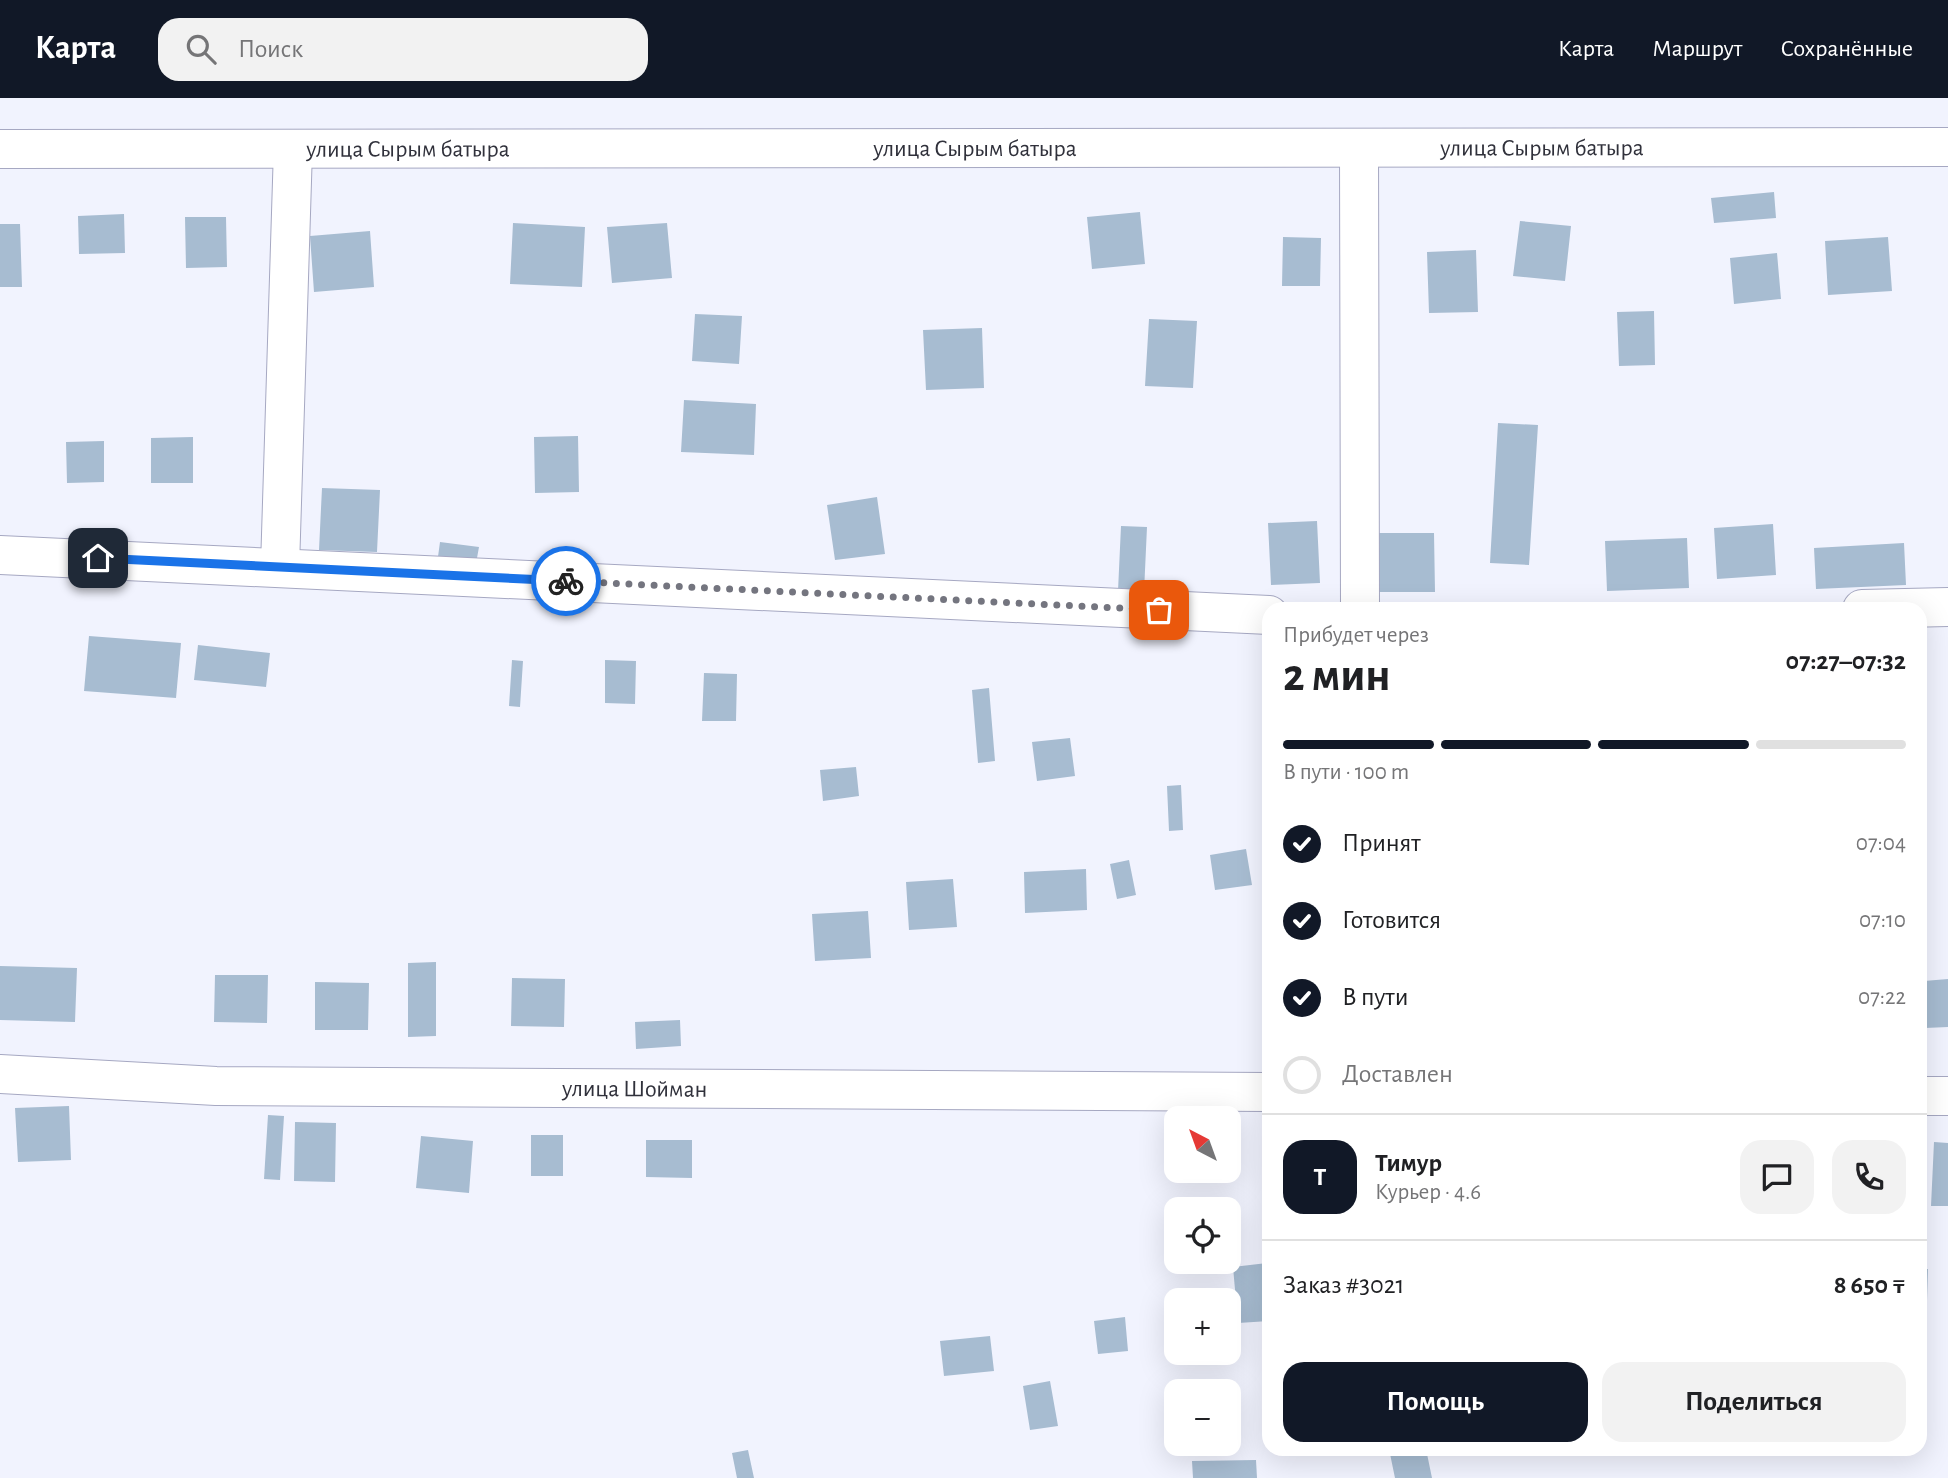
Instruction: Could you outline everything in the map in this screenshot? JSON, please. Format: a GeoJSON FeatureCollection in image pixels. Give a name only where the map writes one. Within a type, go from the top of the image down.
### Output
{"type":"FeatureCollection","features":[{"type":"Feature","properties":{"kind":"street","name":"улица Сырым батыра"},"geometry":{"type":"LineString","coordinates":[[0,149],[1948,147]]}},
{"type":"Feature","properties":{"kind":"street"},"geometry":{"type":"LineString","coordinates":[[1359,148],[1360,602]]}},
{"type":"Feature","properties":{"kind":"street"},"geometry":{"type":"LineString","coordinates":[[280,567],[293,149]]}},
{"type":"Feature","properties":{"kind":"street"},"geometry":{"type":"LineString","coordinates":[[0,555],[1262,615]]}},
{"type":"Feature","properties":{"kind":"street"},"geometry":{"type":"LineString","coordinates":[[1927,607],[1948,607]]}},
{"type":"Feature","properties":{"kind":"street","name":"улица Шойман"},"geometry":{"type":"LineString","coordinates":[[0,1074],[216,1086],[1262,1092]]}},
{"type":"Feature","properties":{"kind":"street"},"geometry":{"type":"LineString","coordinates":[[1927,1096],[1948,1096]]}},
{"type":"Feature","properties":{"kind":"building"},"geometry":{"type":"Polygon","coordinates":[[[1774,192],[1776,218],[1714,223],[1711,198],[1774,192]]]}},
{"type":"Feature","properties":{"kind":"building"},"geometry":{"type":"Polygon","coordinates":[[[1140,212],[1145,264],[1092,269],[1087,217],[1140,212]]]}},
{"type":"Feature","properties":{"kind":"building"},"geometry":{"type":"Polygon","coordinates":[[[124,214],[125,253],[79,254],[78,216],[124,214]]]}},
{"type":"Feature","properties":{"kind":"building"},"geometry":{"type":"Polygon","coordinates":[[[185,217],[226,217],[227,267],[186,268],[185,217]]]}},
{"type":"Feature","properties":{"kind":"building"},"geometry":{"type":"Polygon","coordinates":[[[1520,221],[1571,226],[1565,281],[1513,276],[1520,221]]]}},
{"type":"Feature","properties":{"kind":"building"},"geometry":{"type":"Polygon","coordinates":[[[513,223],[585,227],[582,287],[510,284],[513,223]]]}},
{"type":"Feature","properties":{"kind":"building"},"geometry":{"type":"Polygon","coordinates":[[[667,223],[672,278],[612,283],[607,227],[667,223]]]}},
{"type":"Feature","properties":{"kind":"building"},"geometry":{"type":"Polygon","coordinates":[[[0,224],[20,224],[22,287],[0,287],[0,224]]]}},
{"type":"Feature","properties":{"kind":"building"},"geometry":{"type":"Polygon","coordinates":[[[370,231],[374,287],[314,292],[310,236],[370,231]]]}},
{"type":"Feature","properties":{"kind":"building"},"geometry":{"type":"Polygon","coordinates":[[[1283,237],[1321,238],[1320,286],[1282,286],[1283,237]]]}},
{"type":"Feature","properties":{"kind":"building"},"geometry":{"type":"Polygon","coordinates":[[[1888,237],[1892,291],[1828,295],[1825,241],[1888,237]]]}},
{"type":"Feature","properties":{"kind":"building"},"geometry":{"type":"Polygon","coordinates":[[[1476,250],[1478,312],[1429,313],[1427,252],[1476,250]]]}},
{"type":"Feature","properties":{"kind":"building"},"geometry":{"type":"Polygon","coordinates":[[[1777,253],[1781,299],[1734,304],[1730,258],[1777,253]]]}},
{"type":"Feature","properties":{"kind":"building"},"geometry":{"type":"Polygon","coordinates":[[[1654,311],[1655,365],[1619,366],[1617,312],[1654,311]]]}},
{"type":"Feature","properties":{"kind":"building"},"geometry":{"type":"Polygon","coordinates":[[[695,314],[742,316],[739,364],[692,361],[695,314]]]}},
{"type":"Feature","properties":{"kind":"building"},"geometry":{"type":"Polygon","coordinates":[[[1149,319],[1197,321],[1193,388],[1145,386],[1149,319]]]}},
{"type":"Feature","properties":{"kind":"building"},"geometry":{"type":"Polygon","coordinates":[[[982,328],[984,388],[926,390],[923,330],[982,328]]]}},
{"type":"Feature","properties":{"kind":"building"},"geometry":{"type":"Polygon","coordinates":[[[684,400],[756,404],[754,455],[681,452],[684,400]]]}},
{"type":"Feature","properties":{"kind":"building"},"geometry":{"type":"Polygon","coordinates":[[[1498,423],[1538,425],[1529,565],[1490,563],[1498,423]]]}},
{"type":"Feature","properties":{"kind":"building"},"geometry":{"type":"Polygon","coordinates":[[[578,436],[579,492],[535,493],[534,437],[578,436]]]}},
{"type":"Feature","properties":{"kind":"building"},"geometry":{"type":"Polygon","coordinates":[[[193,437],[193,483],[151,483],[151,438],[193,437]]]}},
{"type":"Feature","properties":{"kind":"building"},"geometry":{"type":"Polygon","coordinates":[[[104,441],[104,482],[67,483],[66,442],[104,441]]]}},
{"type":"Feature","properties":{"kind":"building"},"geometry":{"type":"Polygon","coordinates":[[[322,488],[380,490],[377,552],[319,550],[322,488]]]}},
{"type":"Feature","properties":{"kind":"building"},"geometry":{"type":"Polygon","coordinates":[[[877,497],[885,554],[835,560],[827,505],[877,497]]]}},
{"type":"Feature","properties":{"kind":"building"},"geometry":{"type":"Polygon","coordinates":[[[1317,521],[1320,583],[1271,585],[1268,523],[1317,521]]]}},
{"type":"Feature","properties":{"kind":"building"},"geometry":{"type":"Polygon","coordinates":[[[1773,524],[1776,575],[1717,579],[1714,528],[1773,524]]]}},
{"type":"Feature","properties":{"kind":"building"},"geometry":{"type":"Polygon","coordinates":[[[1121,526],[1147,527],[1144,592],[1118,591],[1121,526]]]}},
{"type":"Feature","properties":{"kind":"building"},"geometry":{"type":"Polygon","coordinates":[[[1379,533],[1434,533],[1435,592],[1379,592],[1379,533]]]}},
{"type":"Feature","properties":{"kind":"building"},"geometry":{"type":"Polygon","coordinates":[[[1687,538],[1689,588],[1607,591],[1605,541],[1687,538]]]}},
{"type":"Feature","properties":{"kind":"building"},"geometry":{"type":"Polygon","coordinates":[[[440,542],[479,547],[475,569],[437,564],[440,542]]]}},
{"type":"Feature","properties":{"kind":"building"},"geometry":{"type":"Polygon","coordinates":[[[1904,543],[1906,585],[1816,589],[1814,548],[1904,543]]]}},
{"type":"Feature","properties":{"kind":"building"},"geometry":{"type":"Polygon","coordinates":[[[89,636],[181,643],[176,698],[84,691],[89,636]]]}},
{"type":"Feature","properties":{"kind":"building"},"geometry":{"type":"Polygon","coordinates":[[[198,645],[270,653],[266,687],[194,680],[198,645]]]}},
{"type":"Feature","properties":{"kind":"building"},"geometry":{"type":"Polygon","coordinates":[[[512,660],[523,661],[520,707],[509,706],[512,660]]]}},
{"type":"Feature","properties":{"kind":"building"},"geometry":{"type":"Polygon","coordinates":[[[605,660],[636,661],[635,704],[605,703],[605,660]]]}},
{"type":"Feature","properties":{"kind":"building"},"geometry":{"type":"Polygon","coordinates":[[[704,673],[737,674],[736,721],[702,721],[704,673]]]}},
{"type":"Feature","properties":{"kind":"building"},"geometry":{"type":"Polygon","coordinates":[[[989,688],[995,761],[978,763],[972,690],[989,688]]]}},
{"type":"Feature","properties":{"kind":"building"},"geometry":{"type":"Polygon","coordinates":[[[1070,738],[1075,776],[1037,781],[1032,742],[1070,738]]]}},
{"type":"Feature","properties":{"kind":"building"},"geometry":{"type":"Polygon","coordinates":[[[856,767],[859,796],[823,801],[820,770],[856,767]]]}},
{"type":"Feature","properties":{"kind":"building"},"geometry":{"type":"Polygon","coordinates":[[[1181,785],[1183,830],[1169,831],[1167,786],[1181,785]]]}},
{"type":"Feature","properties":{"kind":"building"},"geometry":{"type":"Polygon","coordinates":[[[1246,849],[1252,885],[1215,890],[1210,855],[1246,849]]]}},
{"type":"Feature","properties":{"kind":"building"},"geometry":{"type":"Polygon","coordinates":[[[1129,860],[1136,895],[1117,899],[1110,864],[1129,860]]]}},
{"type":"Feature","properties":{"kind":"building"},"geometry":{"type":"Polygon","coordinates":[[[1086,869],[1087,910],[1025,913],[1024,872],[1086,869]]]}},
{"type":"Feature","properties":{"kind":"building"},"geometry":{"type":"Polygon","coordinates":[[[953,879],[957,927],[909,930],[906,882],[953,879]]]}},
{"type":"Feature","properties":{"kind":"building"},"geometry":{"type":"Polygon","coordinates":[[[868,911],[871,958],[815,961],[812,914],[868,911]]]}},
{"type":"Feature","properties":{"kind":"building"},"geometry":{"type":"Polygon","coordinates":[[[436,962],[436,1036],[408,1037],[408,963],[436,962]]]}},
{"type":"Feature","properties":{"kind":"building"},"geometry":{"type":"Polygon","coordinates":[[[0,966],[77,968],[75,1022],[0,1020],[0,966]]]}},
{"type":"Feature","properties":{"kind":"building"},"geometry":{"type":"Polygon","coordinates":[[[215,975],[268,975],[267,1023],[214,1022],[215,975]]]}},
{"type":"Feature","properties":{"kind":"building"},"geometry":{"type":"Polygon","coordinates":[[[512,978],[565,979],[564,1027],[511,1026],[512,978]]]}},
{"type":"Feature","properties":{"kind":"building"},"geometry":{"type":"Polygon","coordinates":[[[1948,979],[1948,1027],[1927,1028],[1927,981],[1948,979]]]}},
{"type":"Feature","properties":{"kind":"building"},"geometry":{"type":"Polygon","coordinates":[[[315,982],[369,983],[368,1030],[315,1030],[315,982]]]}},
{"type":"Feature","properties":{"kind":"building"},"geometry":{"type":"Polygon","coordinates":[[[680,1020],[681,1046],[636,1049],[635,1022],[680,1020]]]}},
{"type":"Feature","properties":{"kind":"building"},"geometry":{"type":"Polygon","coordinates":[[[69,1106],[71,1160],[18,1162],[15,1108],[69,1106]]]}},
{"type":"Feature","properties":{"kind":"building"},"geometry":{"type":"Polygon","coordinates":[[[268,1115],[284,1116],[280,1180],[264,1179],[268,1115]]]}},
{"type":"Feature","properties":{"kind":"building"},"geometry":{"type":"Polygon","coordinates":[[[295,1122],[336,1123],[335,1182],[294,1181],[295,1122]]]}},
{"type":"Feature","properties":{"kind":"building"},"geometry":{"type":"Polygon","coordinates":[[[531,1135],[563,1135],[563,1176],[531,1176],[531,1135]]]}},
{"type":"Feature","properties":{"kind":"building"},"geometry":{"type":"Polygon","coordinates":[[[421,1136],[473,1141],[469,1193],[416,1188],[421,1136]]]}},
{"type":"Feature","properties":{"kind":"building"},"geometry":{"type":"Polygon","coordinates":[[[646,1140],[692,1140],[692,1178],[646,1177],[646,1140]]]}},
{"type":"Feature","properties":{"kind":"building"},"geometry":{"type":"Polygon","coordinates":[[[1934,1142],[1948,1143],[1948,1206],[1931,1206],[1934,1142]]]}},
{"type":"Feature","properties":{"kind":"building"},"geometry":{"type":"Polygon","coordinates":[[[1262,1264],[1262,1321],[1241,1323],[1241,1288],[1235,1288],[1234,1274],[1241,1274],[1241,1266],[1262,1264]]]}},
{"type":"Feature","properties":{"kind":"building"},"geometry":{"type":"Polygon","coordinates":[[[1125,1317],[1128,1351],[1098,1354],[1094,1321],[1125,1317]]]}},
{"type":"Feature","properties":{"kind":"building"},"geometry":{"type":"Polygon","coordinates":[[[990,1336],[994,1371],[944,1376],[940,1341],[990,1336]]]}},
{"type":"Feature","properties":{"kind":"building"},"geometry":{"type":"Polygon","coordinates":[[[1050,1381],[1058,1426],[1030,1430],[1023,1386],[1050,1381]]]}},
{"type":"Feature","properties":{"kind":"building"},"geometry":{"type":"Polygon","coordinates":[[[748,1450],[754,1478],[737,1478],[732,1453],[748,1450]]]}},
{"type":"Feature","properties":{"kind":"building"},"geometry":{"type":"Polygon","coordinates":[[[1390,1456],[1427,1456],[1432,1478],[1395,1478],[1390,1456]]]}},
{"type":"Feature","properties":{"kind":"building"},"geometry":{"type":"Polygon","coordinates":[[[1256,1460],[1257,1478],[1193,1478],[1192,1461],[1256,1460]]]}},
{"type":"Feature","properties":{"kind":"way so far"},"geometry":{"type":"LineString","coordinates":[[566,581],[1159,610]]}},
{"type":"Feature","properties":{"kind":"route"},"geometry":{"type":"LineString","coordinates":[[98,558],[566,581]]}}]}
